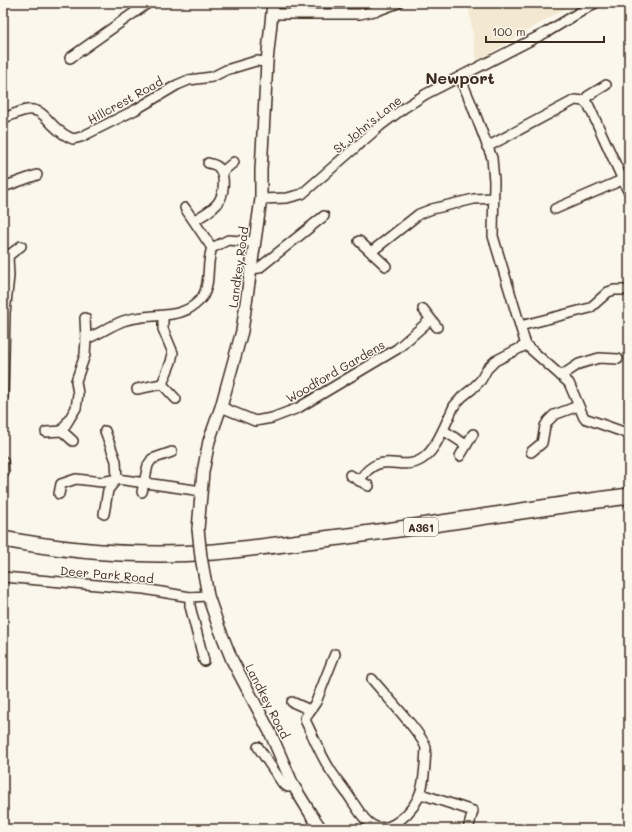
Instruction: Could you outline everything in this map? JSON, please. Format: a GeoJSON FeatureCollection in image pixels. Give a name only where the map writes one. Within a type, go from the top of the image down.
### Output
{"type":"FeatureCollection","features":[{"type":"Feature","properties":{"kind":"highway","name":"A361"},"geometry":{"type":"LineString","coordinates":[[3,539],[35,545],[97,551],[146,554],[213,552],[435,525],[629,496]]}},
{"type":"Feature","properties":{"kind":"street"},"geometry":{"type":"LineString","coordinates":[[70,58],[148,3]]}},
{"type":"Feature","properties":{"kind":"street"},"geometry":{"type":"LineString","coordinates":[[273,8],[360,14],[398,3]]}},
{"type":"Feature","properties":{"kind":"street","name":"St John's Lane"},"geometry":{"type":"LineString","coordinates":[[261,199],[287,198],[302,194],[386,121],[426,94],[547,32],[595,3]]}},
{"type":"Feature","properties":{"kind":"street","name":"Landkey Road"},"geometry":{"type":"LineString","coordinates":[[273,8],[267,62],[261,170],[261,199],[242,331],[221,407],[209,441],[203,472],[198,529],[208,596],[218,626],[232,660],[270,732],[293,785],[321,829]]}},
{"type":"Feature","properties":{"kind":"street","name":"Hillcrest Road"},"geometry":{"type":"LineString","coordinates":[[3,118],[26,110],[36,110],[44,114],[53,126],[65,136],[73,139],[81,137],[136,110],[177,85],[189,80],[212,77],[226,70],[256,61],[267,62]]}},
{"type":"Feature","properties":{"kind":"street"},"geometry":{"type":"LineString","coordinates":[[460,77],[492,158],[493,236],[526,345],[569,383],[584,418],[629,434]]}},
{"type":"Feature","properties":{"kind":"street"},"geometry":{"type":"LineString","coordinates":[[584,101],[588,96],[606,85]]}},
{"type":"Feature","properties":{"kind":"street"},"geometry":{"type":"LineString","coordinates":[[487,147],[575,100],[584,101],[589,106],[627,189]]}},
{"type":"Feature","properties":{"kind":"street"},"geometry":{"type":"LineString","coordinates":[[222,172],[234,162]]}},
{"type":"Feature","properties":{"kind":"street"},"geometry":{"type":"LineString","coordinates":[[194,220],[205,215],[218,203],[223,190],[222,172],[218,166],[208,163]]}},
{"type":"Feature","properties":{"kind":"street"},"geometry":{"type":"LineString","coordinates":[[20,171],[23,180]]}},
{"type":"Feature","properties":{"kind":"street"},"geometry":{"type":"LineString","coordinates":[[3,187],[37,175]]}},
{"type":"Feature","properties":{"kind":"street"},"geometry":{"type":"LineString","coordinates":[[555,209],[622,180]]}},
{"type":"Feature","properties":{"kind":"street"},"geometry":{"type":"LineString","coordinates":[[371,252],[419,214],[460,202],[474,199],[493,198]]}},
{"type":"Feature","properties":{"kind":"street"},"geometry":{"type":"LineString","coordinates":[[185,208],[212,248]]}},
{"type":"Feature","properties":{"kind":"street"},"geometry":{"type":"LineString","coordinates":[[251,268],[259,268],[324,216]]}},
{"type":"Feature","properties":{"kind":"street"},"geometry":{"type":"LineString","coordinates":[[86,338],[123,321],[142,316],[162,316],[180,313],[192,307],[203,296],[208,282],[212,248],[228,240],[254,242]]}},
{"type":"Feature","properties":{"kind":"street"},"geometry":{"type":"LineString","coordinates":[[359,241],[386,266]]}},
{"type":"Feature","properties":{"kind":"street"},"geometry":{"type":"LineString","coordinates":[[3,396],[4,313],[9,276],[6,255],[21,246]]}},
{"type":"Feature","properties":{"kind":"street"},"geometry":{"type":"LineString","coordinates":[[521,329],[590,308],[608,292],[614,290],[629,290]]}},
{"type":"Feature","properties":{"kind":"street"},"geometry":{"type":"LineString","coordinates":[[422,309],[437,327]]}},
{"type":"Feature","properties":{"kind":"street"},"geometry":{"type":"LineString","coordinates":[[162,316],[163,329],[173,353],[162,384]]}},
{"type":"Feature","properties":{"kind":"street"},"geometry":{"type":"LineString","coordinates":[[62,432],[76,408],[78,394],[76,382],[85,355],[85,318]]}},
{"type":"Feature","properties":{"kind":"street","name":"Woodford Gardens"},"geometry":{"type":"LineString","coordinates":[[221,407],[255,421],[272,418],[298,408],[396,349],[430,320]]}},
{"type":"Feature","properties":{"kind":"street"},"geometry":{"type":"LineString","coordinates":[[359,481],[369,468],[376,464],[384,462],[405,464],[417,462],[426,456],[432,450],[454,406],[477,384],[487,369],[495,361],[526,345]]}},
{"type":"Feature","properties":{"kind":"street"},"geometry":{"type":"LineString","coordinates":[[561,376],[579,364],[599,358],[618,359]]}},
{"type":"Feature","properties":{"kind":"street"},"geometry":{"type":"LineString","coordinates":[[137,389],[162,384]]}},
{"type":"Feature","properties":{"kind":"street"},"geometry":{"type":"LineString","coordinates":[[162,384],[176,399]]}},
{"type":"Feature","properties":{"kind":"street"},"geometry":{"type":"LineString","coordinates":[[531,452],[545,446],[545,426],[554,415],[578,406]]}},
{"type":"Feature","properties":{"kind":"street"},"geometry":{"type":"LineString","coordinates":[[443,430],[466,445]]}},
{"type":"Feature","properties":{"kind":"street"},"geometry":{"type":"LineString","coordinates":[[104,514],[108,490],[117,479],[116,461],[105,431]]}},
{"type":"Feature","properties":{"kind":"street"},"geometry":{"type":"LineString","coordinates":[[46,432],[62,432],[73,441]]}},
{"type":"Feature","properties":{"kind":"street"},"geometry":{"type":"LineString","coordinates":[[460,456],[473,434]]}},
{"type":"Feature","properties":{"kind":"street"},"geometry":{"type":"LineString","coordinates":[[142,492],[148,465],[152,459],[172,452]]}},
{"type":"Feature","properties":{"kind":"street"},"geometry":{"type":"LineString","coordinates":[[3,461],[3,474]]}},
{"type":"Feature","properties":{"kind":"street"},"geometry":{"type":"LineString","coordinates":[[350,475],[369,486]]}},
{"type":"Feature","properties":{"kind":"street"},"geometry":{"type":"LineString","coordinates":[[59,494],[62,484],[76,479],[102,482],[117,479],[202,491]]}},
{"type":"Feature","properties":{"kind":"street","name":"Deer Park Road"},"geometry":{"type":"LineString","coordinates":[[3,577],[144,589],[190,597],[208,596]]}},
{"type":"Feature","properties":{"kind":"street"},"geometry":{"type":"LineString","coordinates":[[190,597],[190,606],[204,662]]}},
{"type":"Feature","properties":{"kind":"street"},"geometry":{"type":"LineString","coordinates":[[339,654],[316,702],[305,718],[331,771],[364,818],[372,825],[381,828],[391,826],[402,818],[421,794],[424,781],[426,748],[424,743],[370,678]]}},
{"type":"Feature","properties":{"kind":"street"},"geometry":{"type":"LineString","coordinates":[[292,702],[310,710]]}},
{"type":"Feature","properties":{"kind":"street"},"geometry":{"type":"LineString","coordinates":[[258,747],[283,784],[288,787],[293,785]]}},
{"type":"Feature","properties":{"kind":"street"},"geometry":{"type":"LineString","coordinates":[[421,794],[473,811],[468,829]]}},
{"type":"Feature","properties":{"kind":"shaded area"},"geometry":{"type":"Polygon","coordinates":[[[468,3],[574,3],[477,61],[468,3]]]}},
{"type":"Feature","properties":{"kind":"district","name":"Newport"},"geometry":{"type":"Point","coordinates":[460,77]}}]}
